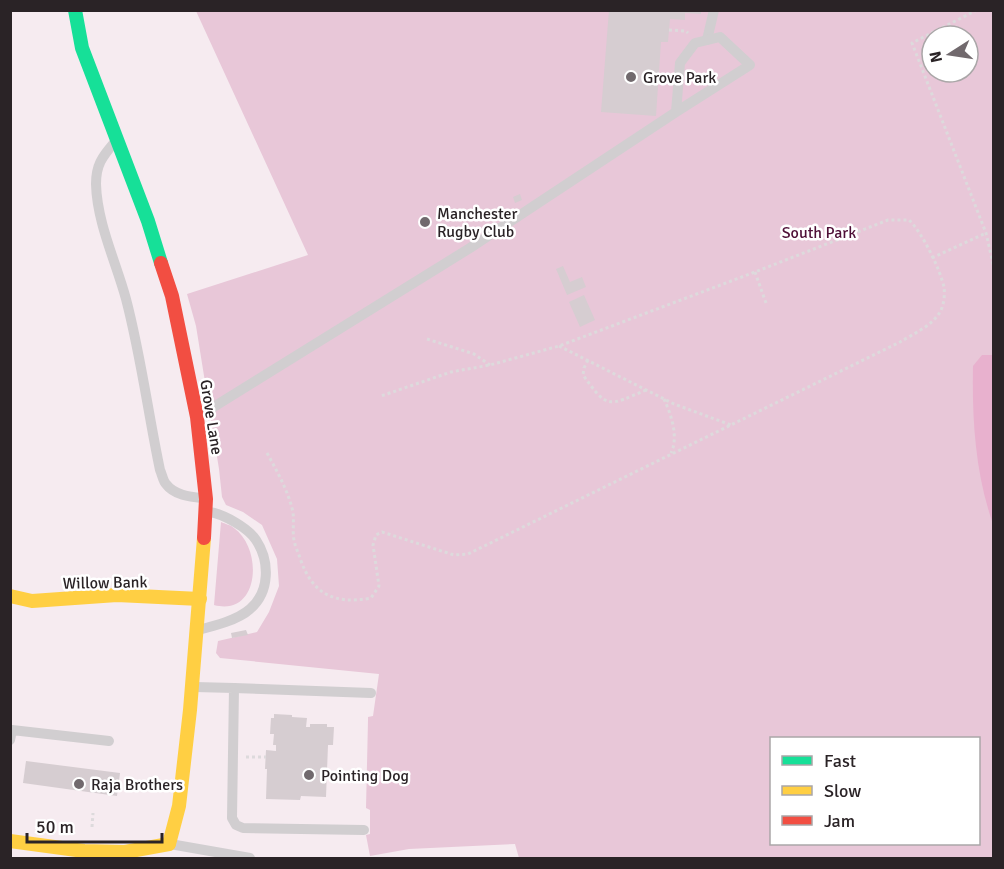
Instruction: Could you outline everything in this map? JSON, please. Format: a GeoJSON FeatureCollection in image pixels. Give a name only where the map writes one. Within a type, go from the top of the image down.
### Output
{"type":"FeatureCollection","features":[{"type":"Feature","properties":{"kind":"main road","name":"Grove Lane"},"geometry":{"type":"LineString","coordinates":[[75,10],[82,48],[148,221],[172,296],[197,417],[206,505],[192,687],[179,806],[170,844]]}},
{"type":"Feature","properties":{"kind":"main road","name":"Willow Bank"},"geometry":{"type":"LineString","coordinates":[[10,596],[32,601],[117,595],[200,599]]}},
{"type":"Feature","properties":{"kind":"main road"},"geometry":{"type":"LineString","coordinates":[[10,841],[84,851],[125,852],[170,844],[175,858]]}},
{"type":"Feature","properties":{"kind":"lane"},"geometry":{"type":"LineString","coordinates":[[707,40],[714,10]]}},
{"type":"Feature","properties":{"kind":"lane"},"geometry":{"type":"LineString","coordinates":[[197,417],[470,248],[750,65],[720,36],[695,44],[680,63],[676,112]]}},
{"type":"Feature","properties":{"kind":"lane"},"geometry":{"type":"LineString","coordinates":[[117,139],[97,167],[96,185],[100,215],[126,298],[138,349],[160,470],[165,484],[175,492],[206,505],[214,513],[240,525],[256,540],[265,560],[266,582],[261,598],[250,610],[225,622],[197,631]]}},
{"type":"Feature","properties":{"kind":"lane"},"geometry":{"type":"LineString","coordinates":[[192,687],[371,693]]}},
{"type":"Feature","properties":{"kind":"lane"},"geometry":{"type":"LineString","coordinates":[[234,688],[232,818],[236,825],[243,828],[364,830]]}},
{"type":"Feature","properties":{"kind":"lane"},"geometry":{"type":"LineString","coordinates":[[10,740],[12,730],[109,741]]}},
{"type":"Feature","properties":{"kind":"lane"},"geometry":{"type":"LineString","coordinates":[[170,844],[250,858]]}},
{"type":"Feature","properties":{"kind":"path"},"geometry":{"type":"LineString","coordinates":[[977,10],[912,43],[986,233],[993,268]]}},
{"type":"Feature","properties":{"kind":"path"},"geometry":{"type":"LineString","coordinates":[[267,453],[282,481],[293,510],[294,540],[305,573],[320,591],[337,599],[355,601],[371,598],[379,586],[374,545],[376,535],[382,532],[454,555],[468,554],[900,342],[930,323],[940,312],[944,299],[944,287],[917,228],[909,220],[888,220],[559,346],[490,366],[451,372],[381,396]]}},
{"type":"Feature","properties":{"kind":"path"},"geometry":{"type":"LineString","coordinates":[[932,258],[986,233]]}},
{"type":"Feature","properties":{"kind":"path"},"geometry":{"type":"LineString","coordinates":[[755,272],[766,303]]}},
{"type":"Feature","properties":{"kind":"path"},"geometry":{"type":"LineString","coordinates":[[427,339],[474,354],[490,366]]}},
{"type":"Feature","properties":{"kind":"path"},"geometry":{"type":"LineString","coordinates":[[559,346],[664,399],[730,425]]}},
{"type":"Feature","properties":{"kind":"path"},"geometry":{"type":"LineString","coordinates":[[588,360],[583,375],[603,400],[610,403],[618,402],[646,390]]}},
{"type":"Feature","properties":{"kind":"path"},"geometry":{"type":"LineString","coordinates":[[664,399],[673,428],[674,447],[670,454]]}},
{"type":"Feature","properties":{"kind":"green space","name":"South Park"},"geometry":{"type":"Polygon","coordinates":[[[196,11],[993,11],[993,858],[519,858],[515,844],[409,849],[370,856],[366,835],[370,834],[370,810],[366,808],[368,717],[373,716],[379,674],[220,658],[216,653],[218,641],[257,632],[269,612],[279,586],[277,559],[262,525],[243,512],[226,505],[222,497],[196,326],[187,294],[308,255],[196,11]]]}},
{"type":"Feature","properties":{"kind":"green space"},"geometry":{"type":"Polygon","coordinates":[[[221,522],[233,527],[244,538],[253,565],[248,592],[240,601],[229,606],[214,605],[221,522]]]}},
{"type":"Feature","properties":{"kind":"shaded area"},"geometry":{"type":"Polygon","coordinates":[[[982,355],[993,355],[993,524],[978,466],[974,426],[973,366],[982,355]]]}},
{"type":"Feature","properties":{"kind":"building","name":"Grove Park"},"geometry":{"type":"Polygon","coordinates":[[[609,10],[701,10],[701,14],[685,13],[685,20],[670,19],[668,42],[661,42],[656,116],[601,112],[609,10]]]}},
{"type":"Feature","properties":{"kind":"building"},"geometry":{"type":"Polygon","coordinates":[[[520,194],[522,200],[515,203],[513,197],[520,194]]]}},
{"type":"Feature","properties":{"kind":"building"},"geometry":{"type":"Polygon","coordinates":[[[563,266],[570,282],[582,277],[586,287],[567,295],[556,269],[563,266]]]}},
{"type":"Feature","properties":{"kind":"building"},"geometry":{"type":"Polygon","coordinates":[[[584,295],[595,320],[580,327],[569,302],[584,295]]]}},
{"type":"Feature","properties":{"kind":"building"},"geometry":{"type":"Polygon","coordinates":[[[246,630],[248,635],[232,638],[231,633],[246,630]]]}},
{"type":"Feature","properties":{"kind":"building"},"geometry":{"type":"Polygon","coordinates":[[[274,714],[307,718],[306,727],[310,727],[310,724],[327,724],[327,727],[334,727],[333,745],[328,745],[326,797],[301,796],[300,800],[266,799],[266,750],[276,751],[276,745],[273,745],[274,734],[270,734],[271,718],[274,718],[274,714]]]}},
{"type":"Feature","properties":{"kind":"building"},"geometry":{"type":"Polygon","coordinates":[[[26,761],[120,773],[117,796],[23,783],[26,761]]]}},
{"type":"Feature","properties":{"kind":"traffic: fast"},"geometry":{"type":"LineString","coordinates":[[75,10],[82,48],[148,221],[161,263]]}},
{"type":"Feature","properties":{"kind":"traffic: slow"},"geometry":{"type":"LineString","coordinates":[[169,844],[179,806],[190,710],[204,538]]}},
{"type":"Feature","properties":{"kind":"traffic: slow"},"geometry":{"type":"LineString","coordinates":[[10,596],[32,601],[117,595],[200,599]]}},
{"type":"Feature","properties":{"kind":"traffic: slow"},"geometry":{"type":"LineString","coordinates":[[10,841],[84,851],[125,852],[169,844]]}},
{"type":"Feature","properties":{"kind":"traffic: jam"},"geometry":{"type":"LineString","coordinates":[[161,263],[172,296],[197,417],[206,499],[204,538]]}},
{"type":"Feature","properties":{"kind":"place","name":"Grove Park"},"geometry":{"type":"Point","coordinates":[631,77]}},
{"type":"Feature","properties":{"kind":"place","name":"Manchester Rugby Club"},"geometry":{"type":"Point","coordinates":[425,222]}},
{"type":"Feature","properties":{"kind":"place","name":"Pointing Dog"},"geometry":{"type":"Point","coordinates":[309,775]}},
{"type":"Feature","properties":{"kind":"place","name":"Raja Brothers"},"geometry":{"type":"Point","coordinates":[79,784]}}]}
